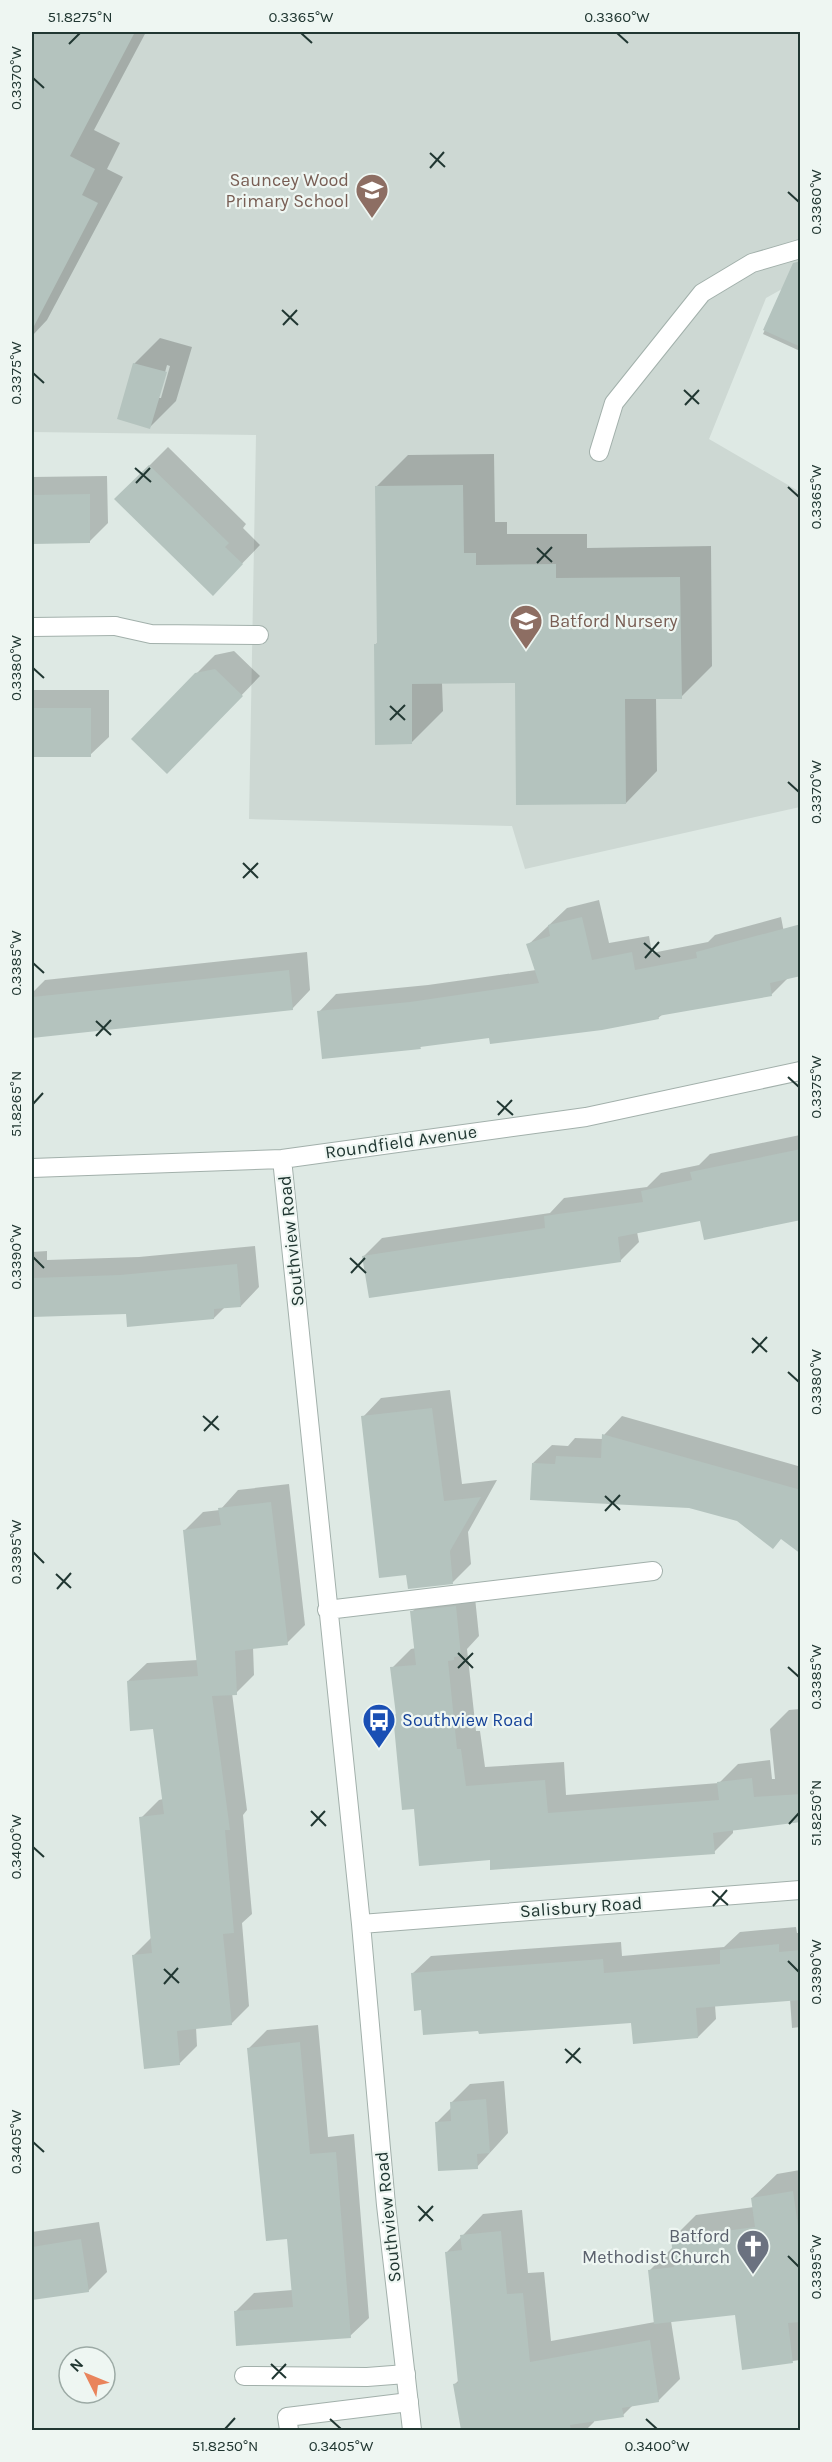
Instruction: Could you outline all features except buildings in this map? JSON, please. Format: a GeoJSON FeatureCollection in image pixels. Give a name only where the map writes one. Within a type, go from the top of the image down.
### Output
{"type":"FeatureCollection","features":[{"type":"Feature","properties":{"kind":"street"},"geometry":{"type":"LineString","coordinates":[[599,452],[614,403],[702,293],[752,263],[801,249]]}},
{"type":"Feature","properties":{"kind":"street"},"geometry":{"type":"LineString","coordinates":[[32,627],[115,626],[151,634],[259,635]]}},
{"type":"Feature","properties":{"kind":"street","name":"Roundfield Avenue"},"geometry":{"type":"LineString","coordinates":[[32,1168],[282,1159],[586,1117],[801,1071]]}},
{"type":"Feature","properties":{"kind":"street","name":"Southview Road"},"geometry":{"type":"LineString","coordinates":[[282,1159],[361,1924],[386,2205],[412,2430]]}},
{"type":"Feature","properties":{"kind":"street"},"geometry":{"type":"LineString","coordinates":[[327,1610],[653,1571]]}},
{"type":"Feature","properties":{"kind":"street","name":"Salisbury Road"},"geometry":{"type":"LineString","coordinates":[[361,1924],[801,1890]]}},
{"type":"Feature","properties":{"kind":"street"},"geometry":{"type":"LineString","coordinates":[[244,2376],[367,2377],[406,2374]]}},
{"type":"Feature","properties":{"kind":"street"},"geometry":{"type":"LineString","coordinates":[[290,2430],[286,2417],[409,2402]]}},
{"type":"Feature","properties":{"kind":"shaded area"},"geometry":{"type":"Polygon","coordinates":[[[32,32],[800,32],[800,279],[766,298],[709,439],[800,492],[800,807],[525,869],[512,826],[249,819],[256,435],[32,432],[32,32]]]}},
{"type":"Feature","properties":{"kind":"place","name":"Sauncey Wood Primary School"},"geometry":{"type":"Point","coordinates":[372,219]}},
{"type":"Feature","properties":{"kind":"place","name":"Batford Nursery"},"geometry":{"type":"Point","coordinates":[526,650]}},
{"type":"Feature","properties":{"kind":"place","name":"Southview Road"},"geometry":{"type":"Point","coordinates":[379,1749]}},
{"type":"Feature","properties":{"kind":"place","name":"Batford Methodist Church"},"geometry":{"type":"Point","coordinates":[753,2275]}}]}
